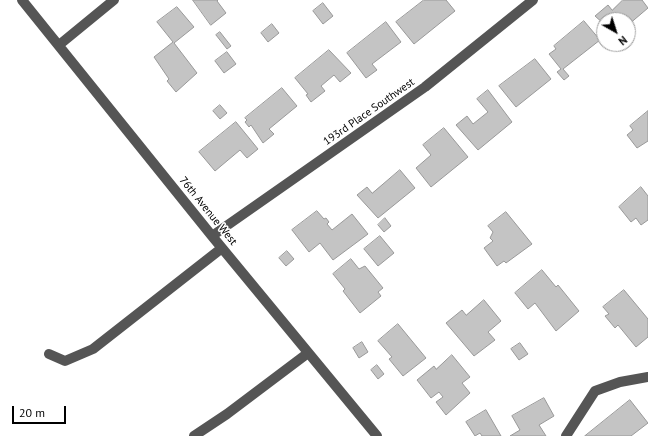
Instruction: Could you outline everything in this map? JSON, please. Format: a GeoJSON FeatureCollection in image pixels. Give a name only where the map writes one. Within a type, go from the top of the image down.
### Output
{"type":"FeatureCollection","features":[{"type":"Feature","properties":{"kind":"street","name":"76th Avenue West"},"geometry":{"type":"LineString","coordinates":[[22,0],[212,236],[377,436]]}},
{"type":"Feature","properties":{"kind":"street"},"geometry":{"type":"LineString","coordinates":[[59,45],[114,0]]}},
{"type":"Feature","properties":{"kind":"street","name":"193rd Place Southwest"},"geometry":{"type":"LineString","coordinates":[[212,236],[425,87],[533,0]]}},
{"type":"Feature","properties":{"kind":"street"},"geometry":{"type":"LineString","coordinates":[[49,354],[65,361],[93,349],[222,248]]}},
{"type":"Feature","properties":{"kind":"street"},"geometry":{"type":"LineString","coordinates":[[194,436],[227,414],[308,353]]}},
{"type":"Feature","properties":{"kind":"street"},"geometry":{"type":"LineString","coordinates":[[566,436],[595,391],[620,382],[648,377]]}},
{"type":"Feature","properties":{"kind":"building"},"geometry":{"type":"Polygon","coordinates":[[[193,0],[218,0],[217,1],[226,13],[211,25],[193,0]]]}},
{"type":"Feature","properties":{"kind":"building"},"geometry":{"type":"Polygon","coordinates":[[[424,0],[446,0],[455,11],[414,44],[396,22],[424,0]]]}},
{"type":"Feature","properties":{"kind":"building"},"geometry":{"type":"Polygon","coordinates":[[[623,0],[642,0],[648,8],[636,18],[636,12],[600,12],[608,5],[612,10],[623,0]]]}},
{"type":"Feature","properties":{"kind":"building"},"geometry":{"type":"Polygon","coordinates":[[[323,3],[333,16],[323,24],[313,11],[323,3]]]}},
{"type":"Feature","properties":{"kind":"building"},"geometry":{"type":"Polygon","coordinates":[[[177,7],[194,27],[174,43],[197,73],[176,92],[167,81],[169,79],[154,57],[173,42],[157,22],[177,7]]]}},
{"type":"Feature","properties":{"kind":"building"},"geometry":{"type":"Polygon","coordinates":[[[584,21],[596,35],[596,43],[563,69],[569,76],[564,80],[557,72],[561,69],[549,54],[556,49],[554,46],[584,21]]]}},
{"type":"Feature","properties":{"kind":"building"},"geometry":{"type":"Polygon","coordinates":[[[386,22],[401,42],[372,64],[377,70],[366,78],[347,53],[386,22]]]}},
{"type":"Feature","properties":{"kind":"building"},"geometry":{"type":"Polygon","coordinates":[[[272,24],[279,33],[268,42],[261,33],[272,24]]]}},
{"type":"Feature","properties":{"kind":"building"},"geometry":{"type":"Polygon","coordinates":[[[220,32],[231,46],[227,49],[216,35],[220,32]]]}},
{"type":"Feature","properties":{"kind":"building"},"geometry":{"type":"Polygon","coordinates":[[[329,50],[351,73],[340,82],[334,75],[321,86],[325,91],[311,102],[306,95],[308,94],[295,78],[329,50]]]}},
{"type":"Feature","properties":{"kind":"building"},"geometry":{"type":"Polygon","coordinates":[[[227,52],[236,64],[224,73],[215,61],[227,52]]]}},
{"type":"Feature","properties":{"kind":"building"},"geometry":{"type":"Polygon","coordinates":[[[535,59],[551,79],[516,107],[499,86],[535,59]]]}},
{"type":"Feature","properties":{"kind":"building"},"geometry":{"type":"Polygon","coordinates":[[[282,88],[297,106],[269,129],[274,134],[263,143],[251,125],[249,127],[245,122],[247,120],[245,118],[282,88]]]}},
{"type":"Feature","properties":{"kind":"building"},"geometry":{"type":"Polygon","coordinates":[[[488,90],[512,122],[478,150],[456,125],[467,116],[473,124],[488,112],[477,99],[488,90]]]}},
{"type":"Feature","properties":{"kind":"building"},"geometry":{"type":"Polygon","coordinates":[[[220,105],[227,113],[220,119],[213,111],[220,105]]]}},
{"type":"Feature","properties":{"kind":"building"},"geometry":{"type":"Polygon","coordinates":[[[648,111],[648,141],[637,148],[627,135],[633,130],[630,126],[648,111]]]}},
{"type":"Feature","properties":{"kind":"building"},"geometry":{"type":"Polygon","coordinates":[[[236,122],[258,149],[247,158],[240,150],[215,171],[199,152],[236,122]]]}},
{"type":"Feature","properties":{"kind":"building"},"geometry":{"type":"Polygon","coordinates":[[[444,128],[468,157],[431,187],[416,168],[431,155],[423,145],[444,128]]]}},
{"type":"Feature","properties":{"kind":"building"},"geometry":{"type":"Polygon","coordinates":[[[400,170],[415,188],[378,218],[357,195],[367,187],[372,193],[400,170]]]}},
{"type":"Feature","properties":{"kind":"building"},"geometry":{"type":"Polygon","coordinates":[[[641,187],[648,196],[648,220],[641,225],[636,218],[631,222],[619,207],[641,187]]]}},
{"type":"Feature","properties":{"kind":"building"},"geometry":{"type":"Polygon","coordinates":[[[317,211],[324,219],[326,218],[329,222],[327,224],[332,230],[352,214],[368,234],[333,260],[320,243],[309,252],[292,230],[317,211]]]}},
{"type":"Feature","properties":{"kind":"building"},"geometry":{"type":"Polygon","coordinates":[[[506,212],[532,244],[506,263],[504,261],[497,266],[484,248],[493,241],[490,238],[493,232],[488,226],[506,212]]]}},
{"type":"Feature","properties":{"kind":"building"},"geometry":{"type":"Polygon","coordinates":[[[385,218],[391,226],[384,232],[378,225],[385,218]]]}},
{"type":"Feature","properties":{"kind":"building"},"geometry":{"type":"Polygon","coordinates":[[[380,236],[394,253],[378,266],[364,249],[380,236]]]}},
{"type":"Feature","properties":{"kind":"building"},"geometry":{"type":"Polygon","coordinates":[[[287,251],[294,259],[286,266],[279,258],[287,251]]]}},
{"type":"Feature","properties":{"kind":"building"},"geometry":{"type":"Polygon","coordinates":[[[351,259],[359,269],[365,266],[383,288],[378,292],[381,296],[360,313],[343,291],[345,289],[333,274],[351,259]]]}},
{"type":"Feature","properties":{"kind":"building"},"geometry":{"type":"Polygon","coordinates":[[[542,270],[556,287],[558,285],[579,311],[556,331],[535,303],[528,309],[515,293],[542,270]]]}},
{"type":"Feature","properties":{"kind":"building"},"geometry":{"type":"Polygon","coordinates":[[[624,290],[648,319],[648,337],[636,347],[618,325],[615,328],[605,316],[609,314],[603,307],[624,290]]]}},
{"type":"Feature","properties":{"kind":"building"},"geometry":{"type":"Polygon","coordinates":[[[484,300],[501,321],[488,332],[495,340],[474,356],[446,323],[462,310],[466,315],[484,300]]]}},
{"type":"Feature","properties":{"kind":"building"},"geometry":{"type":"Polygon","coordinates":[[[398,324],[426,358],[403,376],[389,359],[392,357],[378,341],[398,324]]]}},
{"type":"Feature","properties":{"kind":"building"},"geometry":{"type":"Polygon","coordinates":[[[362,342],[368,352],[359,358],[353,348],[362,342]]]}},
{"type":"Feature","properties":{"kind":"building"},"geometry":{"type":"Polygon","coordinates":[[[520,343],[528,354],[519,360],[511,349],[520,343]]]}},
{"type":"Feature","properties":{"kind":"building"},"geometry":{"type":"Polygon","coordinates":[[[452,355],[470,377],[462,383],[470,393],[446,415],[436,402],[443,397],[439,392],[431,398],[417,380],[434,366],[436,369],[452,355]]]}},
{"type":"Feature","properties":{"kind":"building"},"geometry":{"type":"Polygon","coordinates":[[[377,365],[384,374],[378,379],[371,370],[377,365]]]}},
{"type":"Feature","properties":{"kind":"building"},"geometry":{"type":"Polygon","coordinates":[[[544,398],[554,416],[539,425],[546,436],[510,436],[520,430],[512,416],[544,398]]]}},
{"type":"Feature","properties":{"kind":"building"},"geometry":{"type":"Polygon","coordinates":[[[630,400],[648,423],[631,436],[585,436],[630,400]]]}},
{"type":"Feature","properties":{"kind":"building"},"geometry":{"type":"Polygon","coordinates":[[[486,410],[501,436],[482,436],[480,433],[475,436],[466,422],[486,410]]]}}]}
